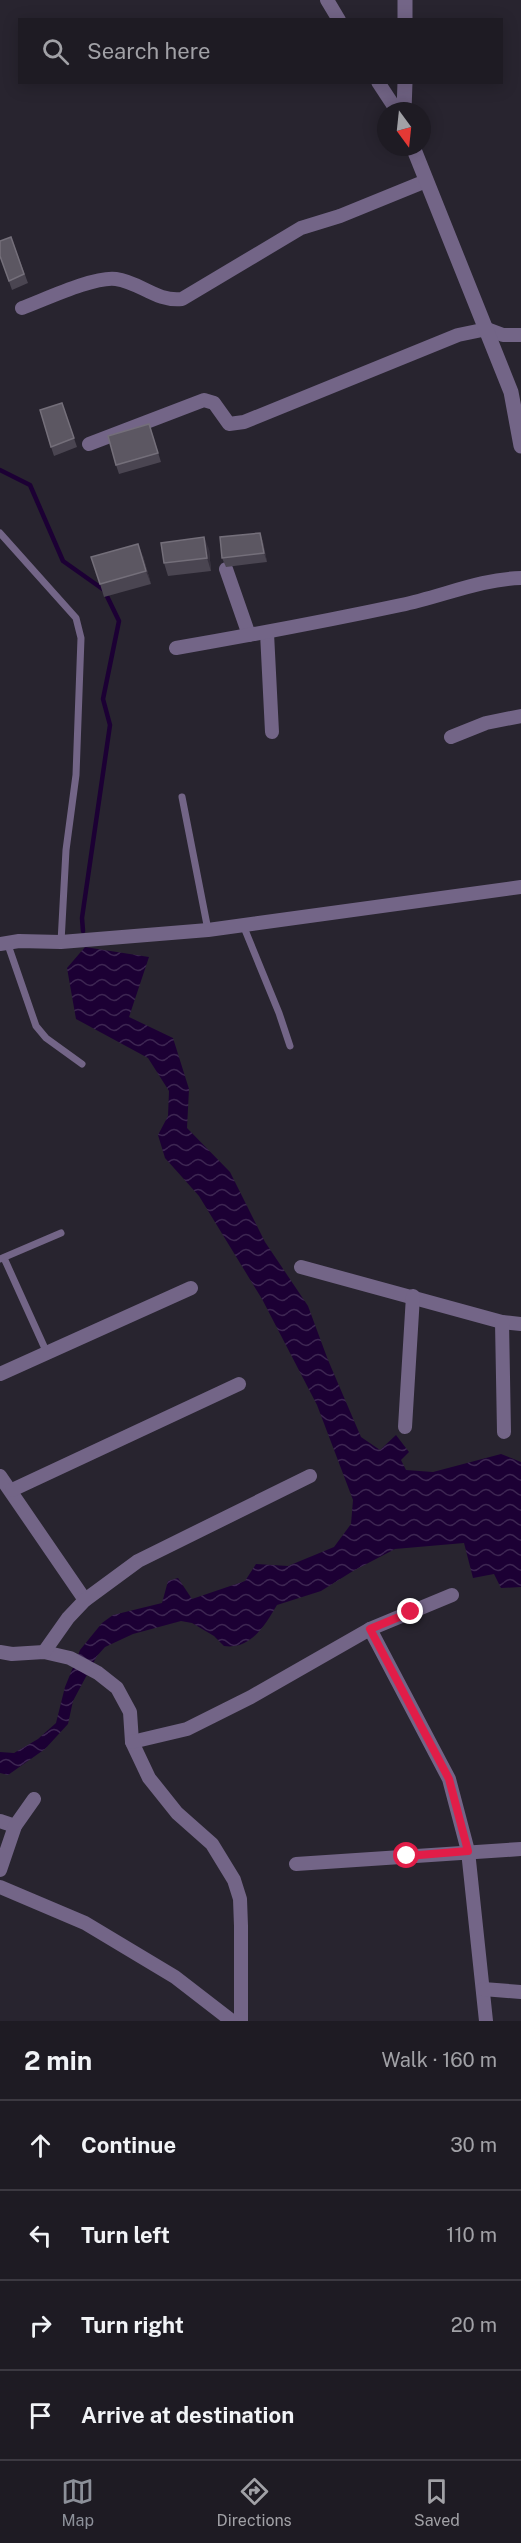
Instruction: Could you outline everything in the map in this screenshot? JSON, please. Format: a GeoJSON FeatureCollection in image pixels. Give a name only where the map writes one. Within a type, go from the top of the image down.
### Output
{"type":"FeatureCollection","features":[{"type":"Feature","properties":{"kind":"street"},"geometry":{"type":"LineString","coordinates":[[327,0],[338,18]]}},
{"type":"Feature","properties":{"kind":"street"},"geometry":{"type":"LineString","coordinates":[[405,0],[405,18]]}},
{"type":"Feature","properties":{"kind":"street"},"geometry":{"type":"LineString","coordinates":[[379,84],[391,102]]}},
{"type":"Feature","properties":{"kind":"street"},"geometry":{"type":"LineString","coordinates":[[404,102],[405,84]]}},
{"type":"Feature","properties":{"kind":"street"},"geometry":{"type":"LineString","coordinates":[[416,156],[511,392],[521,446]]}},
{"type":"Feature","properties":{"kind":"street"},"geometry":{"type":"LineString","coordinates":[[22,308],[86,284],[113,278],[170,300],[182,299],[301,228],[340,216],[426,181]]}},
{"type":"Feature","properties":{"kind":"street"},"geometry":{"type":"LineString","coordinates":[[89,444],[204,400],[214,403],[229,424],[244,422],[458,334],[487,329],[503,335],[521,335]]}},
{"type":"Feature","properties":{"kind":"street"},"geometry":{"type":"LineString","coordinates":[[226,569],[249,635]]}},
{"type":"Feature","properties":{"kind":"street"},"geometry":{"type":"LineString","coordinates":[[176,648],[267,633],[404,605],[501,579],[521,578]]}},
{"type":"Feature","properties":{"kind":"street"},"geometry":{"type":"LineString","coordinates":[[267,633],[272,732]]}},
{"type":"Feature","properties":{"kind":"street"},"geometry":{"type":"LineString","coordinates":[[451,737],[486,723],[521,716]]}},
{"type":"Feature","properties":{"kind":"street"},"geometry":{"type":"LineString","coordinates":[[3,943],[61,942],[208,930],[521,887]]}},
{"type":"Feature","properties":{"kind":"street"},"geometry":{"type":"LineString","coordinates":[[301,1267],[502,1322],[521,1324]]}},
{"type":"Feature","properties":{"kind":"street"},"geometry":{"type":"LineString","coordinates":[[0,1374],[190,1288]]}},
{"type":"Feature","properties":{"kind":"street"},"geometry":{"type":"LineString","coordinates":[[405,1427],[413,1296]]}},
{"type":"Feature","properties":{"kind":"street"},"geometry":{"type":"LineString","coordinates":[[502,1322],[504,1432]]}},
{"type":"Feature","properties":{"kind":"street"},"geometry":{"type":"LineString","coordinates":[[12,1490],[239,1384]]}},
{"type":"Feature","properties":{"kind":"street"},"geometry":{"type":"LineString","coordinates":[[0,1476],[12,1490],[85,1600]]}},
{"type":"Feature","properties":{"kind":"street"},"geometry":{"type":"LineString","coordinates":[[44,1652],[68,1618],[85,1600],[138,1561],[310,1476]]}},
{"type":"Feature","properties":{"kind":"street"},"geometry":{"type":"LineString","coordinates":[[132,1742],[187,1729],[251,1697],[370,1629],[452,1595]]}},
{"type":"Feature","properties":{"kind":"street"},"geometry":{"type":"LineString","coordinates":[[370,1629],[449,1779],[468,1851],[486,2021]]}},
{"type":"Feature","properties":{"kind":"street"},"geometry":{"type":"LineString","coordinates":[[0,1652],[12,1654],[44,1652],[70,1658],[98,1673],[117,1688],[130,1712],[132,1742],[149,1778],[162,1797],[212,1844],[234,1880],[240,1899],[241,1917],[241,2021]]}},
{"type":"Feature","properties":{"kind":"street"},"geometry":{"type":"LineString","coordinates":[[0,1870],[15,1826],[34,1799]]}},
{"type":"Feature","properties":{"kind":"street"},"geometry":{"type":"LineString","coordinates":[[0,1821],[15,1826]]}},
{"type":"Feature","properties":{"kind":"street"},"geometry":{"type":"LineString","coordinates":[[296,1864],[521,1849]]}},
{"type":"Feature","properties":{"kind":"street"},"geometry":{"type":"LineString","coordinates":[[0,1887],[85,1923],[175,1977],[232,2021]]}},
{"type":"Feature","properties":{"kind":"street"},"geometry":{"type":"LineString","coordinates":[[483,1989],[521,1992]]}},
{"type":"Feature","properties":{"kind":"lane"},"geometry":{"type":"LineString","coordinates":[[0,532],[76,618],[81,638],[76,776],[66,850],[61,942]]}},
{"type":"Feature","properties":{"kind":"lane"},"geometry":{"type":"LineString","coordinates":[[182,797],[208,930]]}},
{"type":"Feature","properties":{"kind":"lane"},"geometry":{"type":"LineString","coordinates":[[243,925],[279,1012],[290,1046]]}},
{"type":"Feature","properties":{"kind":"lane"},"geometry":{"type":"LineString","coordinates":[[3,943],[36,1026],[46,1038],[82,1064]]}},
{"type":"Feature","properties":{"kind":"lane"},"geometry":{"type":"LineString","coordinates":[[47,1353],[2,1258],[61,1233]]}},
{"type":"Feature","properties":{"kind":"water"},"geometry":{"type":"Polygon","coordinates":[[[85,947],[149,957],[129,1017],[173,1038],[189,1089],[187,1128],[230,1172],[265,1242],[308,1306],[361,1437],[380,1450],[396,1435],[409,1452],[401,1460],[406,1470],[433,1472],[501,1454],[521,1462],[521,1587],[501,1588],[494,1574],[473,1578],[464,1543],[395,1549],[321,1591],[277,1605],[262,1628],[242,1644],[224,1646],[214,1636],[192,1623],[181,1621],[133,1634],[105,1647],[97,1656],[73,1701],[68,1724],[45,1749],[8,1775],[0,1773],[0,1752],[14,1753],[38,1739],[56,1723],[65,1687],[80,1650],[102,1623],[113,1615],[162,1603],[168,1581],[178,1578],[192,1599],[245,1581],[256,1564],[288,1566],[334,1547],[351,1524],[353,1500],[317,1405],[262,1299],[199,1196],[165,1158],[158,1135],[168,1116],[169,1091],[148,1058],[76,1019],[67,968],[85,947]]]}},
{"type":"Feature","properties":{"kind":"building"},"geometry":{"type":"Polygon","coordinates":[[[11,237],[24,274],[9,281],[0,256],[0,241],[11,237]]]}},
{"type":"Feature","properties":{"kind":"building"},"geometry":{"type":"Polygon","coordinates":[[[62,403],[74,438],[51,447],[40,410],[62,403]]]}},
{"type":"Feature","properties":{"kind":"building"},"geometry":{"type":"Polygon","coordinates":[[[149,424],[158,453],[116,465],[108,436],[149,424]]]}},
{"type":"Feature","properties":{"kind":"building"},"geometry":{"type":"Polygon","coordinates":[[[260,533],[264,553],[222,558],[220,537],[260,533]]]}},
{"type":"Feature","properties":{"kind":"building"},"geometry":{"type":"Polygon","coordinates":[[[204,537],[207,558],[164,563],[161,543],[204,537]]]}},
{"type":"Feature","properties":{"kind":"building"},"geometry":{"type":"Polygon","coordinates":[[[138,544],[146,571],[100,584],[91,557],[138,544]]]}},
{"type":"Feature","properties":{"kind":"waterway"},"geometry":{"type":"LineString","coordinates":[[0,470],[30,485],[63,561],[104,590],[119,621],[103,699],[110,725],[82,918],[83,931]]}},
{"type":"Feature","properties":{"kind":"route"},"geometry":{"type":"LineString","coordinates":[[407,1856],[468,1851],[449,1779],[370,1629],[411,1612]]}}]}
